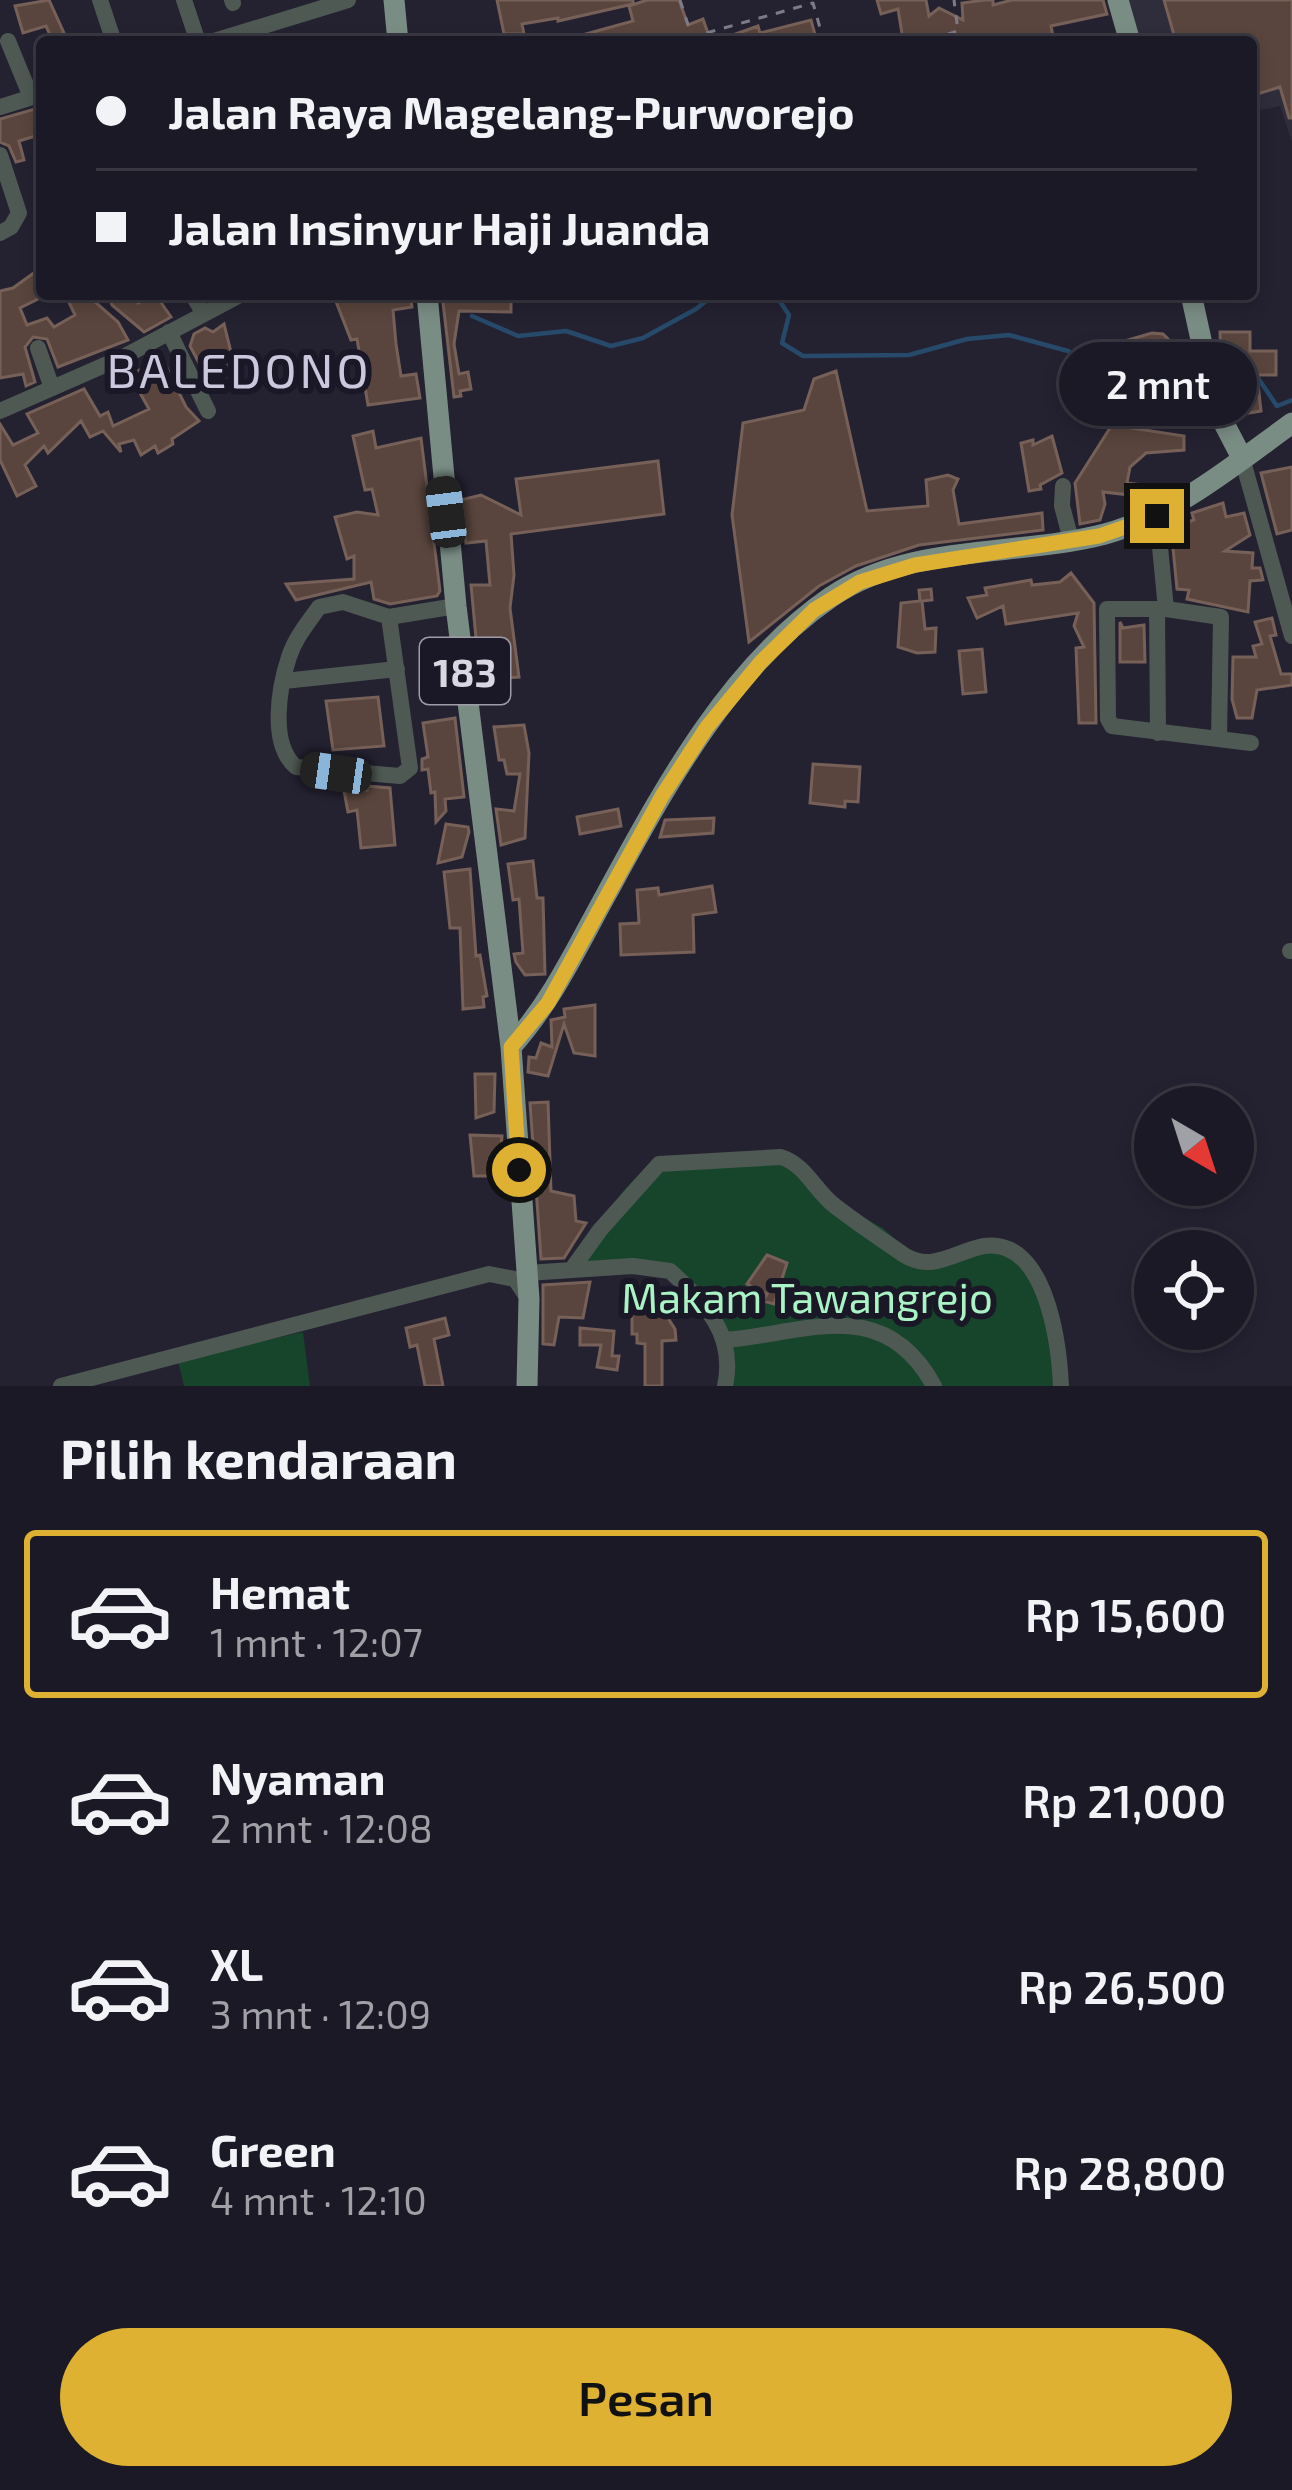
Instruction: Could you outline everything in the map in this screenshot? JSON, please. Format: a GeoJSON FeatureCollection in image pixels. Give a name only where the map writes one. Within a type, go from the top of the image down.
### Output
{"type":"FeatureCollection","features":[{"type":"Feature","properties":{"kind":"main road"},"geometry":{"type":"LineString","coordinates":[[394,0],[397,36]]}},
{"type":"Feature","properties":{"kind":"main road"},"geometry":{"type":"LineString","coordinates":[[1118,0],[1128,36]]}},
{"type":"Feature","properties":{"kind":"main road","name":"183"},"geometry":{"type":"LineString","coordinates":[[428,300],[456,606],[496,897],[511,1047]]}},
{"type":"Feature","properties":{"kind":"main road"},"geometry":{"type":"LineString","coordinates":[[1192,300],[1222,423],[1242,458]]}},
{"type":"Feature","properties":{"kind":"main road"},"geometry":{"type":"LineString","coordinates":[[527,1386],[529,1299],[511,1047],[555,992],[662,796],[707,727],[760,663],[814,610],[860,582],[915,565],[1110,532],[1157,516],[1292,423]]}},
{"type":"Feature","properties":{"kind":"street"},"geometry":{"type":"LineString","coordinates":[[100,0],[112,36]]}},
{"type":"Feature","properties":{"kind":"street"},"geometry":{"type":"LineString","coordinates":[[184,0],[196,36]]}},
{"type":"Feature","properties":{"kind":"street"},"geometry":{"type":"LineString","coordinates":[[231,36],[348,0]]}},
{"type":"Feature","properties":{"kind":"street"},"geometry":{"type":"LineString","coordinates":[[0,106],[36,96],[8,41]]}},
{"type":"Feature","properties":{"kind":"street"},"geometry":{"type":"LineString","coordinates":[[0,155],[19,213],[11,227],[0,233]]}},
{"type":"Feature","properties":{"kind":"street"},"geometry":{"type":"LineString","coordinates":[[195,300],[204,314]]}},
{"type":"Feature","properties":{"kind":"street"},"geometry":{"type":"LineString","coordinates":[[0,411],[231,300]]}},
{"type":"Feature","properties":{"kind":"street"},"geometry":{"type":"LineString","coordinates":[[170,332],[208,411]]}},
{"type":"Feature","properties":{"kind":"street"},"geometry":{"type":"LineString","coordinates":[[38,348],[52,388]]}},
{"type":"Feature","properties":{"kind":"street"},"geometry":{"type":"LineString","coordinates":[[1242,458],[1292,636]]}},
{"type":"Feature","properties":{"kind":"street"},"geometry":{"type":"LineString","coordinates":[[1063,486],[1062,506],[1071,540]]}},
{"type":"Feature","properties":{"kind":"street"},"geometry":{"type":"LineString","coordinates":[[1157,516],[1158,733]]}},
{"type":"Feature","properties":{"kind":"street"},"geometry":{"type":"LineString","coordinates":[[389,617],[411,764],[407,773],[336,773],[291,764],[279,736],[288,658],[322,605],[343,602],[389,617],[456,606]]}},
{"type":"Feature","properties":{"kind":"street"},"geometry":{"type":"LineString","coordinates":[[1220,739],[1222,618],[1161,609],[1110,608],[1105,612],[1109,721],[1117,729],[1251,743]]}},
{"type":"Feature","properties":{"kind":"street"},"geometry":{"type":"LineString","coordinates":[[284,682],[397,669]]}},
{"type":"Feature","properties":{"kind":"street"},"geometry":{"type":"LineString","coordinates":[[572,1269],[659,1164],[781,1157],[799,1166],[831,1203],[916,1261],[939,1262],[1000,1245],[1017,1253],[1051,1311],[1059,1343],[1061,1386]]}},
{"type":"Feature","properties":{"kind":"street"},"geometry":{"type":"LineString","coordinates":[[61,1386],[526,1262],[572,1269],[665,1269],[706,1310],[725,1340],[730,1355],[726,1384]]}},
{"type":"Feature","properties":{"kind":"street"},"geometry":{"type":"LineString","coordinates":[[477,1277],[507,1276],[521,1285],[529,1299]]}},
{"type":"Feature","properties":{"kind":"street"},"geometry":{"type":"LineString","coordinates":[[725,1340],[765,1337],[805,1326],[870,1329],[908,1348],[934,1386]]}},
{"type":"Feature","properties":{"kind":"path"},"geometry":{"type":"LineString","coordinates":[[680,0],[692,36]]}},
{"type":"Feature","properties":{"kind":"path"},"geometry":{"type":"LineString","coordinates":[[941,36],[958,31],[954,0]]}},
{"type":"Feature","properties":{"kind":"path"},"geometry":{"type":"LineString","coordinates":[[696,36],[813,3],[822,36]]}},
{"type":"Feature","properties":{"kind":"shaded area"},"geometry":{"type":"Polygon","coordinates":[[[1118,0],[1292,0],[1292,142],[1280,106],[1257,111],[1257,36],[1128,36],[1118,0]]]}},
{"type":"Feature","properties":{"kind":"green space","name":"Makam Tawangrejo"},"geometry":{"type":"Polygon","coordinates":[[[784,1159],[912,1254],[930,1260],[1005,1247],[1032,1281],[1047,1310],[1056,1386],[729,1386],[722,1337],[680,1280],[583,1263],[609,1210],[648,1166],[784,1159]]]}},
{"type":"Feature","properties":{"kind":"green space"},"geometry":{"type":"Polygon","coordinates":[[[303,1332],[310,1386],[184,1386],[178,1361],[303,1332]]]}},
{"type":"Feature","properties":{"kind":"building"},"geometry":{"type":"Polygon","coordinates":[[[49,0],[64,33],[51,36],[46,26],[23,33],[15,6],[49,0]]]}},
{"type":"Feature","properties":{"kind":"building"},"geometry":{"type":"Polygon","coordinates":[[[497,0],[633,0],[633,4],[522,24],[524,34],[504,34],[497,0]]]}},
{"type":"Feature","properties":{"kind":"building"},"geometry":{"type":"Polygon","coordinates":[[[647,0],[679,0],[688,25],[703,19],[709,36],[579,36],[633,21],[629,6],[647,0]]]}},
{"type":"Feature","properties":{"kind":"building"},"geometry":{"type":"Polygon","coordinates":[[[877,0],[926,0],[929,16],[939,8],[963,20],[962,3],[985,0],[993,0],[993,5],[1012,0],[1103,0],[1107,14],[1051,26],[1053,36],[902,36],[898,9],[881,14],[877,0]]]}},
{"type":"Feature","properties":{"kind":"building"},"geometry":{"type":"Polygon","coordinates":[[[1164,0],[1292,0],[1292,118],[1280,87],[1257,94],[1257,36],[1174,36],[1164,0]]]}},
{"type":"Feature","properties":{"kind":"building"},"geometry":{"type":"Polygon","coordinates":[[[811,20],[815,36],[730,36],[758,26],[760,33],[811,20]]]}},
{"type":"Feature","properties":{"kind":"building"},"geometry":{"type":"Polygon","coordinates":[[[35,109],[36,136],[19,141],[24,160],[16,162],[9,146],[0,142],[0,119],[35,109]]]}},
{"type":"Feature","properties":{"kind":"building"},"geometry":{"type":"Polygon","coordinates":[[[36,271],[36,300],[20,308],[27,325],[47,318],[54,327],[75,315],[68,300],[93,300],[118,322],[128,340],[58,367],[47,339],[33,337],[25,347],[35,382],[26,386],[23,374],[0,378],[0,291],[36,271]]]}},
{"type":"Feature","properties":{"kind":"building"},"geometry":{"type":"Polygon","coordinates":[[[110,300],[159,300],[171,317],[144,332],[110,300]]]}},
{"type":"Feature","properties":{"kind":"building"},"geometry":{"type":"Polygon","coordinates":[[[335,300],[411,300],[412,307],[393,310],[396,344],[401,376],[416,374],[420,398],[368,405],[357,339],[351,340],[335,300]]]}},
{"type":"Feature","properties":{"kind":"building"},"geometry":{"type":"Polygon","coordinates":[[[443,300],[511,300],[511,312],[459,311],[454,344],[459,374],[468,372],[471,389],[454,397],[443,300]]]}},
{"type":"Feature","properties":{"kind":"building"},"geometry":{"type":"Polygon","coordinates":[[[224,324],[235,370],[225,368],[216,357],[207,365],[199,363],[190,346],[194,334],[205,328],[213,332],[224,324]]]}},
{"type":"Feature","properties":{"kind":"building"},"geometry":{"type":"Polygon","coordinates":[[[1220,332],[1250,332],[1250,351],[1276,351],[1276,375],[1257,375],[1261,411],[1237,415],[1233,409],[1220,332]]]}},
{"type":"Feature","properties":{"kind":"building"},"geometry":{"type":"Polygon","coordinates":[[[1152,333],[1170,341],[1171,351],[1166,351],[1164,361],[1135,361],[1131,350],[1111,345],[1152,333]]]}},
{"type":"Feature","properties":{"kind":"building"},"geometry":{"type":"Polygon","coordinates":[[[162,358],[186,407],[199,421],[158,453],[155,446],[141,455],[134,440],[119,444],[121,452],[103,431],[90,437],[81,421],[48,453],[44,446],[25,465],[36,486],[17,496],[0,460],[0,424],[13,445],[38,433],[27,414],[84,389],[100,416],[108,412],[113,426],[149,409],[130,375],[162,358]]]}},
{"type":"Feature","properties":{"kind":"building"},"geometry":{"type":"Polygon","coordinates":[[[836,371],[867,511],[928,506],[926,480],[948,475],[958,479],[953,490],[959,524],[1042,513],[1043,530],[919,545],[856,566],[819,586],[749,642],[732,515],[743,423],[804,410],[814,379],[836,371]]]}},
{"type":"Feature","properties":{"kind":"building"},"geometry":{"type":"Polygon","coordinates":[[[1112,425],[1184,436],[1184,450],[1146,453],[1130,467],[1127,483],[1150,486],[1148,497],[1103,492],[1100,520],[1080,524],[1075,483],[1112,425]]]}},
{"type":"Feature","properties":{"kind":"building"},"geometry":{"type":"Polygon","coordinates":[[[373,431],[376,448],[421,438],[440,591],[437,596],[390,604],[374,599],[371,582],[296,600],[286,584],[354,579],[354,556],[347,559],[335,517],[357,512],[378,515],[372,489],[365,490],[353,436],[373,431]]]}},
{"type":"Feature","properties":{"kind":"building"},"geometry":{"type":"Polygon","coordinates":[[[1052,436],[1062,473],[1040,485],[1041,489],[1029,491],[1021,443],[1033,440],[1033,445],[1052,436]]]}},
{"type":"Feature","properties":{"kind":"building"},"geometry":{"type":"Polygon","coordinates":[[[658,461],[664,514],[511,534],[510,608],[519,677],[504,678],[503,669],[479,670],[471,585],[490,585],[486,541],[466,543],[461,500],[481,495],[521,515],[516,479],[658,461]]]}},
{"type":"Feature","properties":{"kind":"building"},"geometry":{"type":"Polygon","coordinates":[[[1292,467],[1292,530],[1277,534],[1261,473],[1292,467]]]}},
{"type":"Feature","properties":{"kind":"building"},"geometry":{"type":"Polygon","coordinates":[[[1223,503],[1226,517],[1244,513],[1250,535],[1225,551],[1253,553],[1252,568],[1260,568],[1263,580],[1250,581],[1248,612],[1187,599],[1189,590],[1177,589],[1172,538],[1177,538],[1172,527],[1194,520],[1192,513],[1223,503]]]}},
{"type":"Feature","properties":{"kind":"building"},"geometry":{"type":"Polygon","coordinates":[[[1071,573],[1094,603],[1096,723],[1079,723],[1076,648],[1084,647],[1074,626],[1078,613],[1006,624],[1003,606],[977,618],[968,598],[987,595],[985,588],[1031,580],[1032,585],[1060,582],[1071,573]]]}},
{"type":"Feature","properties":{"kind":"building"},"geometry":{"type":"Polygon","coordinates":[[[931,589],[932,600],[922,601],[925,629],[936,628],[935,652],[898,647],[901,603],[920,601],[919,590],[931,589]]]}},
{"type":"Feature","properties":{"kind":"building"},"geometry":{"type":"Polygon","coordinates":[[[1272,618],[1276,635],[1270,636],[1281,674],[1292,674],[1292,685],[1257,690],[1252,718],[1237,718],[1232,699],[1233,657],[1256,657],[1253,646],[1262,644],[1255,622],[1272,618]]]}},
{"type":"Feature","properties":{"kind":"building"},"geometry":{"type":"Polygon","coordinates":[[[1120,622],[1123,628],[1144,625],[1145,662],[1120,662],[1120,622]]]}},
{"type":"Feature","properties":{"kind":"building"},"geometry":{"type":"Polygon","coordinates":[[[982,649],[986,692],[963,694],[959,651],[982,649]]]}},
{"type":"Feature","properties":{"kind":"building"},"geometry":{"type":"Polygon","coordinates":[[[378,697],[384,746],[333,750],[326,701],[378,697]]]}},
{"type":"Feature","properties":{"kind":"building"},"geometry":{"type":"Polygon","coordinates":[[[455,718],[464,797],[445,799],[446,811],[436,822],[435,792],[431,793],[428,769],[422,770],[422,759],[428,757],[423,723],[455,718]]]}},
{"type":"Feature","properties":{"kind":"building"},"geometry":{"type":"Polygon","coordinates":[[[524,725],[529,753],[525,838],[501,845],[496,809],[514,811],[520,774],[507,774],[504,760],[499,760],[494,727],[524,725]]]}},
{"type":"Feature","properties":{"kind":"building"},"geometry":{"type":"Polygon","coordinates":[[[813,764],[860,767],[858,802],[845,801],[845,807],[810,803],[813,764]]]}},
{"type":"Feature","properties":{"kind":"building"},"geometry":{"type":"Polygon","coordinates":[[[367,786],[390,788],[395,845],[361,848],[357,810],[348,812],[344,791],[367,790],[367,786]]]}},
{"type":"Feature","properties":{"kind":"building"},"geometry":{"type":"Polygon","coordinates":[[[618,809],[621,826],[580,834],[577,817],[618,809]]]}},
{"type":"Feature","properties":{"kind":"building"},"geometry":{"type":"Polygon","coordinates":[[[714,818],[713,833],[660,837],[665,820],[714,818]]]}},
{"type":"Feature","properties":{"kind":"building"},"geometry":{"type":"Polygon","coordinates":[[[446,824],[468,827],[469,832],[462,857],[438,863],[446,824]]]}},
{"type":"Feature","properties":{"kind":"building"},"geometry":{"type":"Polygon","coordinates":[[[533,861],[537,898],[543,898],[545,974],[525,975],[514,954],[523,953],[519,899],[513,900],[508,864],[533,861]]]}},
{"type":"Feature","properties":{"kind":"building"},"geometry":{"type":"Polygon","coordinates":[[[470,869],[476,956],[480,955],[487,996],[484,1007],[463,1009],[460,928],[450,928],[444,872],[470,869]]]}},
{"type":"Feature","properties":{"kind":"building"},"geometry":{"type":"Polygon","coordinates":[[[712,886],[716,912],[693,915],[694,952],[621,955],[620,924],[639,923],[637,890],[658,888],[659,895],[712,886]]]}},
{"type":"Feature","properties":{"kind":"building"},"geometry":{"type":"Polygon","coordinates":[[[595,1005],[595,1056],[574,1053],[564,1024],[548,1076],[528,1072],[529,1057],[536,1058],[541,1043],[552,1047],[551,1020],[565,1017],[564,1009],[595,1005]]]}},
{"type":"Feature","properties":{"kind":"building"},"geometry":{"type":"Polygon","coordinates":[[[475,1074],[495,1074],[494,1112],[476,1118],[475,1074]]]}},
{"type":"Feature","properties":{"kind":"building"},"geometry":{"type":"Polygon","coordinates":[[[548,1102],[551,1191],[574,1196],[576,1221],[586,1223],[564,1258],[541,1259],[530,1103],[548,1102]]]}},
{"type":"Feature","properties":{"kind":"building"},"geometry":{"type":"Polygon","coordinates":[[[470,1135],[502,1136],[498,1176],[474,1176],[470,1135]]]}},
{"type":"Feature","properties":{"kind":"building"},"geometry":{"type":"Polygon","coordinates":[[[767,1255],[787,1263],[774,1304],[763,1301],[767,1294],[747,1284],[767,1255]]]}},
{"type":"Feature","properties":{"kind":"building"},"geometry":{"type":"Polygon","coordinates":[[[590,1282],[583,1318],[559,1317],[554,1345],[543,1344],[543,1285],[590,1282]]]}},
{"type":"Feature","properties":{"kind":"building"},"geometry":{"type":"Polygon","coordinates":[[[657,1305],[668,1307],[666,1315],[676,1340],[662,1341],[662,1386],[645,1386],[645,1344],[637,1343],[637,1334],[632,1334],[632,1313],[656,1313],[657,1305]]]}},
{"type":"Feature","properties":{"kind":"building"},"geometry":{"type":"Polygon","coordinates":[[[445,1318],[449,1335],[434,1339],[443,1386],[425,1386],[417,1345],[410,1347],[406,1328],[445,1318]]]}},
{"type":"Feature","properties":{"kind":"building"},"geometry":{"type":"Polygon","coordinates":[[[580,1328],[614,1331],[612,1356],[619,1356],[617,1370],[597,1367],[601,1345],[580,1345],[580,1328]]]}},
{"type":"Feature","properties":{"kind":"waterway"},"geometry":{"type":"LineString","coordinates":[[472,316],[518,336],[566,331],[611,346],[643,338],[707,300]]}},
{"type":"Feature","properties":{"kind":"waterway"},"geometry":{"type":"LineString","coordinates":[[779,300],[789,315],[782,343],[803,356],[909,355],[967,339],[1009,335],[1068,351],[1106,374],[1178,387],[1201,384]]}},
{"type":"Feature","properties":{"kind":"waterway"},"geometry":{"type":"LineString","coordinates":[[1254,379],[1258,378],[1277,406],[1292,400]]}},
{"type":"Feature","properties":{"kind":"district","name":"BALEDONO"},"geometry":{"type":"Point","coordinates":[239,369]}},
{"type":"Feature","properties":{"kind":"route"},"geometry":{"type":"LineString","coordinates":[[519,1170],[511,1047],[562,980],[673,778],[707,727],[775,647],[831,597],[875,576],[993,550],[1099,536],[1157,516]]}}]}
